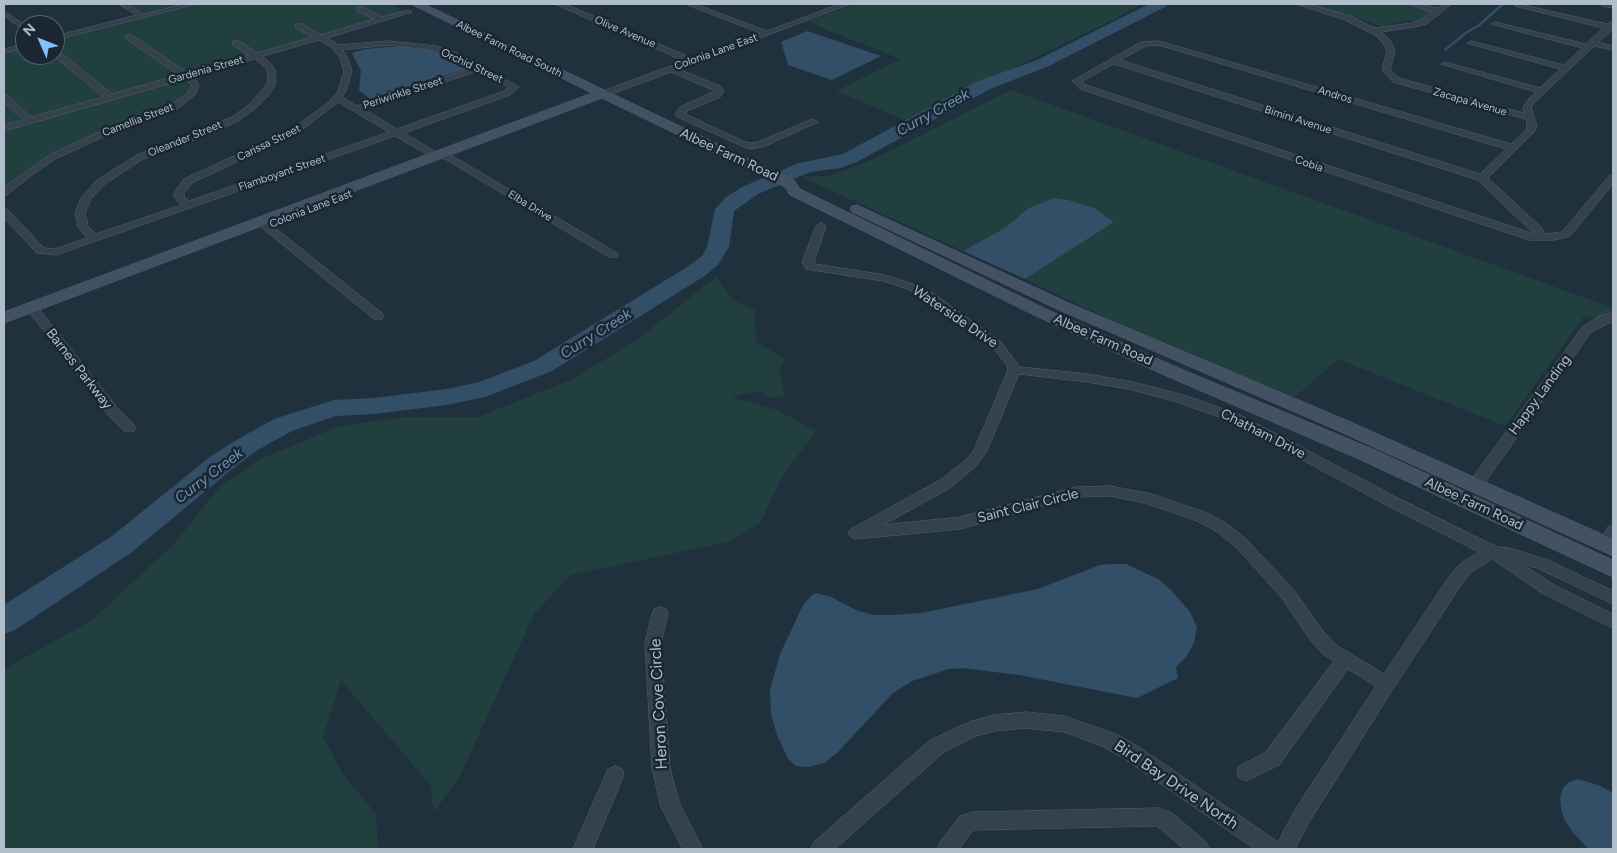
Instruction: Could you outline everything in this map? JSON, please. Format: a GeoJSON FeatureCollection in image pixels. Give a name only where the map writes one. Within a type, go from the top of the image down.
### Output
{"type":"FeatureCollection","features":[{"type":"Feature","properties":{"kind":"main road","name":"Albee Farm Road South"},"geometry":{"type":"LineString","coordinates":[[417,6],[604,94]]}},
{"type":"Feature","properties":{"kind":"main road","name":"Colonia Lane East"},"geometry":{"type":"LineString","coordinates":[[4,318],[442,155],[574,108],[604,94]]}},
{"type":"Feature","properties":{"kind":"main road","name":"Albee Farm Road"},"geometry":{"type":"LineString","coordinates":[[604,94],[752,167],[790,184],[807,186],[1065,307],[1476,484],[1555,522],[1611,541]]}},
{"type":"Feature","properties":{"kind":"main road","name":"Albee Farm Road"},"geometry":{"type":"LineString","coordinates":[[790,184],[795,192],[804,197],[1042,313],[1451,493],[1613,569]]}},
{"type":"Feature","properties":{"kind":"main road"},"geometry":{"type":"LineString","coordinates":[[1266,411],[1271,405],[1281,407],[1501,504],[1555,522]]}},
{"type":"Feature","properties":{"kind":"street"},"geometry":{"type":"LineString","coordinates":[[122,4],[143,16]]}},
{"type":"Feature","properties":{"kind":"street"},"geometry":{"type":"LineString","coordinates":[[65,36],[192,4]]}},
{"type":"Feature","properties":{"kind":"street","name":"Olive Avenue"},"geometry":{"type":"LineString","coordinates":[[559,4],[691,61]]}},
{"type":"Feature","properties":{"kind":"street"},"geometry":{"type":"LineString","coordinates":[[689,4],[766,33]]}},
{"type":"Feature","properties":{"kind":"street"},"geometry":{"type":"LineString","coordinates":[[822,4],[834,8]]}},
{"type":"Feature","properties":{"kind":"street","name":"Colonia Lane East"},"geometry":{"type":"LineString","coordinates":[[604,94],[846,4]]}},
{"type":"Feature","properties":{"kind":"street"},"geometry":{"type":"LineString","coordinates":[[1300,4],[1348,18],[1375,30],[1414,26],[1424,22],[1448,4]]}},
{"type":"Feature","properties":{"kind":"street"},"geometry":{"type":"LineString","coordinates":[[1413,4],[1438,11]]}},
{"type":"Feature","properties":{"kind":"street"},"geometry":{"type":"LineString","coordinates":[[1605,4],[1613,6]]}},
{"type":"Feature","properties":{"kind":"street","name":"Gardenia Street"},"geometry":{"type":"LineString","coordinates":[[4,128],[382,20],[417,6]]}},
{"type":"Feature","properties":{"kind":"street","name":"Zacapa Avenue"},"geometry":{"type":"LineString","coordinates":[[1519,6],[1611,25]]}},
{"type":"Feature","properties":{"kind":"street"},"geometry":{"type":"LineString","coordinates":[[360,9],[382,20]]}},
{"type":"Feature","properties":{"kind":"street"},"geometry":{"type":"LineString","coordinates":[[4,13],[15,21]]}},
{"type":"Feature","properties":{"kind":"street"},"geometry":{"type":"LineString","coordinates":[[1495,24],[1613,46]]}},
{"type":"Feature","properties":{"kind":"street","name":"Zacapa Avenue"},"geometry":{"type":"LineString","coordinates":[[1482,178],[1530,132],[1532,125],[1528,105],[1611,25]]}},
{"type":"Feature","properties":{"kind":"street"},"geometry":{"type":"LineString","coordinates":[[299,26],[321,37],[343,56],[347,66],[347,77],[340,94]]}},
{"type":"Feature","properties":{"kind":"street","name":"Zacapa Avenue"},"geometry":{"type":"LineString","coordinates":[[1375,30],[1390,46],[1390,55],[1386,68],[1387,72],[1396,80],[1411,86],[1530,117]]}},
{"type":"Feature","properties":{"kind":"street"},"geometry":{"type":"LineString","coordinates":[[129,36],[187,76]]}},
{"type":"Feature","properties":{"kind":"street","name":"Andros"},"geometry":{"type":"LineString","coordinates":[[1113,61],[1144,44],[1156,42],[1513,148]]}},
{"type":"Feature","properties":{"kind":"street","name":"Oleander Street"},"geometry":{"type":"LineString","coordinates":[[94,239],[83,227],[80,216],[83,204],[92,191],[109,176],[134,160],[223,125],[253,106],[269,88],[273,78],[268,66],[236,43]]}},
{"type":"Feature","properties":{"kind":"street"},"geometry":{"type":"LineString","coordinates":[[1471,43],[1567,68]]}},
{"type":"Feature","properties":{"kind":"street","name":"Orchid Street"},"geometry":{"type":"LineString","coordinates":[[336,48],[376,44],[418,45],[447,52],[514,85],[514,89]]}},
{"type":"Feature","properties":{"kind":"street"},"geometry":{"type":"LineString","coordinates":[[65,61],[111,98]]}},
{"type":"Feature","properties":{"kind":"street","name":"Cobia"},"geometry":{"type":"LineString","coordinates":[[1113,61],[1077,80],[1076,83],[1083,87],[1516,233],[1542,238]]}},
{"type":"Feature","properties":{"kind":"street","name":"Bimini Avenue"},"geometry":{"type":"LineString","coordinates":[[1113,61],[1482,178]]}},
{"type":"Feature","properties":{"kind":"street"},"geometry":{"type":"LineString","coordinates":[[1445,64],[1542,90]]}},
{"type":"Feature","properties":{"kind":"street","name":"Periwinkle Street"},"geometry":{"type":"LineString","coordinates":[[356,108],[479,68]]}},
{"type":"Feature","properties":{"kind":"street"},"geometry":{"type":"LineString","coordinates":[[670,69],[717,88],[720,91],[714,97],[683,109],[680,115],[740,144],[749,146],[760,145],[813,122]]}},
{"type":"Feature","properties":{"kind":"street","name":"Camellia Street"},"geometry":{"type":"LineString","coordinates":[[4,192],[32,170],[67,150],[102,134],[180,104],[195,89],[194,82],[187,76]]}},
{"type":"Feature","properties":{"kind":"street","name":"Flamboyant Street"},"geometry":{"type":"LineString","coordinates":[[4,212],[41,251],[50,253],[188,206],[514,89]]}},
{"type":"Feature","properties":{"kind":"street"},"geometry":{"type":"LineString","coordinates":[[340,94],[366,105],[401,130]]}},
{"type":"Feature","properties":{"kind":"street"},"geometry":{"type":"LineString","coordinates":[[340,94],[356,108],[401,130]]}},
{"type":"Feature","properties":{"kind":"street","name":"Carissa Street"},"geometry":{"type":"LineString","coordinates":[[188,206],[179,193],[188,181],[206,171],[250,154],[283,138],[315,118],[340,94]]}},
{"type":"Feature","properties":{"kind":"street"},"geometry":{"type":"LineString","coordinates":[[4,97],[30,121]]}},
{"type":"Feature","properties":{"kind":"street","name":"Elba Drive"},"geometry":{"type":"LineString","coordinates":[[401,130],[613,255]]}},
{"type":"Feature","properties":{"kind":"street"},"geometry":{"type":"LineString","coordinates":[[1482,178],[1537,229],[1542,238],[1561,236],[1570,231],[1613,178]]}},
{"type":"Feature","properties":{"kind":"street"},"geometry":{"type":"LineString","coordinates":[[263,223],[378,316]]}},
{"type":"Feature","properties":{"kind":"street","name":"Waterside Drive"},"geometry":{"type":"LineString","coordinates":[[821,226],[808,262],[810,266],[885,278],[919,290],[997,345],[1010,359],[1014,370]]}},
{"type":"Feature","properties":{"kind":"street","name":"Barnes Parkway"},"geometry":{"type":"LineString","coordinates":[[32,308],[114,413],[129,428]]}},
{"type":"Feature","properties":{"kind":"street","name":"Happy Landing"},"geometry":{"type":"LineString","coordinates":[[1476,484],[1587,329],[1604,319],[1613,317]]}},
{"type":"Feature","properties":{"kind":"street","name":"Saint Clair Circle"},"geometry":{"type":"LineString","coordinates":[[1014,370],[980,451],[971,463],[945,484],[856,533],[960,523],[1076,492],[1110,491],[1147,498],[1202,517],[1221,527],[1241,542],[1287,593],[1323,643],[1345,660],[1387,684]]}},
{"type":"Feature","properties":{"kind":"street","name":"Chatham Drive"},"geometry":{"type":"LineString","coordinates":[[1014,370],[1088,378],[1133,386],[1211,408],[1290,446],[1494,553]]}},
{"type":"Feature","properties":{"kind":"street"},"geometry":{"type":"LineString","coordinates":[[1284,849],[1302,816],[1387,684],[1457,578],[1467,567],[1477,560],[1494,553],[1509,554],[1542,564],[1613,598]]}},
{"type":"Feature","properties":{"kind":"street"},"geometry":{"type":"LineString","coordinates":[[1494,553],[1548,589],[1613,621]]}},
{"type":"Feature","properties":{"kind":"street","name":"Heron Cove Circle"},"geometry":{"type":"LineString","coordinates":[[660,614],[653,643],[661,768],[671,807],[693,849]]}},
{"type":"Feature","properties":{"kind":"street"},"geometry":{"type":"LineString","coordinates":[[1246,772],[1272,759],[1345,660]]}},
{"type":"Feature","properties":{"kind":"street","name":"Bird Bay Drive North"},"geometry":{"type":"LineString","coordinates":[[821,849],[937,746],[972,728],[994,723],[1026,720],[1064,724],[1095,734],[1116,744],[1272,849]]}},
{"type":"Feature","properties":{"kind":"street"},"geometry":{"type":"LineString","coordinates":[[583,849],[615,775]]}},
{"type":"Feature","properties":{"kind":"street"},"geometry":{"type":"LineString","coordinates":[[946,849],[967,823],[973,821],[1158,817],[1165,820],[1199,849]]}},
{"type":"Feature","properties":{"kind":"green space"},"geometry":{"type":"Polygon","coordinates":[[[127,4],[183,4],[146,13],[127,4]]]}},
{"type":"Feature","properties":{"kind":"green space"},"geometry":{"type":"Polygon","coordinates":[[[197,4],[391,4],[403,10],[4,126],[4,52],[15,49],[15,65],[65,65],[65,37],[197,4]]]}},
{"type":"Feature","properties":{"kind":"green space"},"geometry":{"type":"Polygon","coordinates":[[[855,4],[1141,4],[1115,19],[905,120],[836,91],[901,59],[809,21],[855,4]]]}},
{"type":"Feature","properties":{"kind":"green space"},"geometry":{"type":"Polygon","coordinates":[[[1304,4],[1410,4],[1431,12],[1416,22],[1409,20],[1381,26],[1345,13],[1337,13],[1304,4]]]}},
{"type":"Feature","properties":{"kind":"green space"},"geometry":{"type":"Polygon","coordinates":[[[183,80],[187,82],[189,89],[187,94],[174,105],[73,144],[36,164],[4,187],[4,130],[173,81],[183,80]]]}},
{"type":"Feature","properties":{"kind":"green space"},"geometry":{"type":"Polygon","coordinates":[[[1011,90],[1613,308],[1613,323],[1585,315],[1505,426],[1338,359],[1295,397],[1165,346],[1025,279],[1114,222],[1094,208],[1027,209],[1005,228],[963,251],[802,177],[830,176],[874,159],[1011,90]]]}},
{"type":"Feature","properties":{"kind":"green space"},"geometry":{"type":"Polygon","coordinates":[[[716,277],[734,301],[755,310],[756,342],[785,359],[779,369],[785,395],[769,398],[760,391],[731,397],[777,410],[816,431],[783,475],[760,523],[728,542],[570,575],[534,614],[460,776],[434,812],[430,785],[341,680],[323,737],[342,773],[376,814],[378,849],[4,849],[4,669],[91,621],[174,544],[219,488],[259,460],[339,426],[407,417],[478,417],[571,380],[637,340],[716,277]]]}},
{"type":"Feature","properties":{"kind":"water"},"geometry":{"type":"Polygon","coordinates":[[[807,31],[881,56],[832,80],[788,65],[781,42],[807,31]]]}},
{"type":"Feature","properties":{"kind":"water"},"geometry":{"type":"Polygon","coordinates":[[[421,47],[462,61],[466,69],[370,99],[359,90],[361,71],[352,53],[366,49],[421,47]]]}},
{"type":"Feature","properties":{"kind":"water"},"geometry":{"type":"Polygon","coordinates":[[[1054,198],[1094,208],[1114,222],[1025,279],[963,251],[1005,228],[1027,209],[1054,198]]]}},
{"type":"Feature","properties":{"kind":"water"},"geometry":{"type":"Polygon","coordinates":[[[1126,564],[1158,579],[1173,592],[1190,612],[1197,627],[1194,643],[1186,657],[1176,667],[1178,678],[1137,698],[1019,675],[962,668],[949,669],[912,681],[893,693],[837,753],[824,763],[809,767],[796,766],[788,759],[777,735],[771,714],[770,690],[780,654],[803,605],[812,595],[816,593],[831,597],[856,610],[873,615],[921,613],[1038,589],[1100,565],[1126,564]]]}},
{"type":"Feature","properties":{"kind":"water"},"geometry":{"type":"Polygon","coordinates":[[[1578,779],[1598,785],[1613,793],[1613,849],[1588,849],[1564,819],[1560,798],[1563,788],[1569,782],[1578,779]]]}},
{"type":"Feature","properties":{"kind":"waterway","name":"Curry Creek"},"geometry":{"type":"LineString","coordinates":[[4,621],[122,544],[221,463],[247,445],[283,425],[334,408],[374,406],[447,397],[485,389],[543,366],[695,272],[710,260],[718,247],[725,209],[733,201],[751,190],[806,167],[840,162],[850,158],[984,85],[1043,63],[1160,4]]}},
{"type":"Feature","properties":{"kind":"waterway"},"geometry":{"type":"LineString","coordinates":[[1445,50],[1467,32],[1478,26],[1503,4]]}}]}
